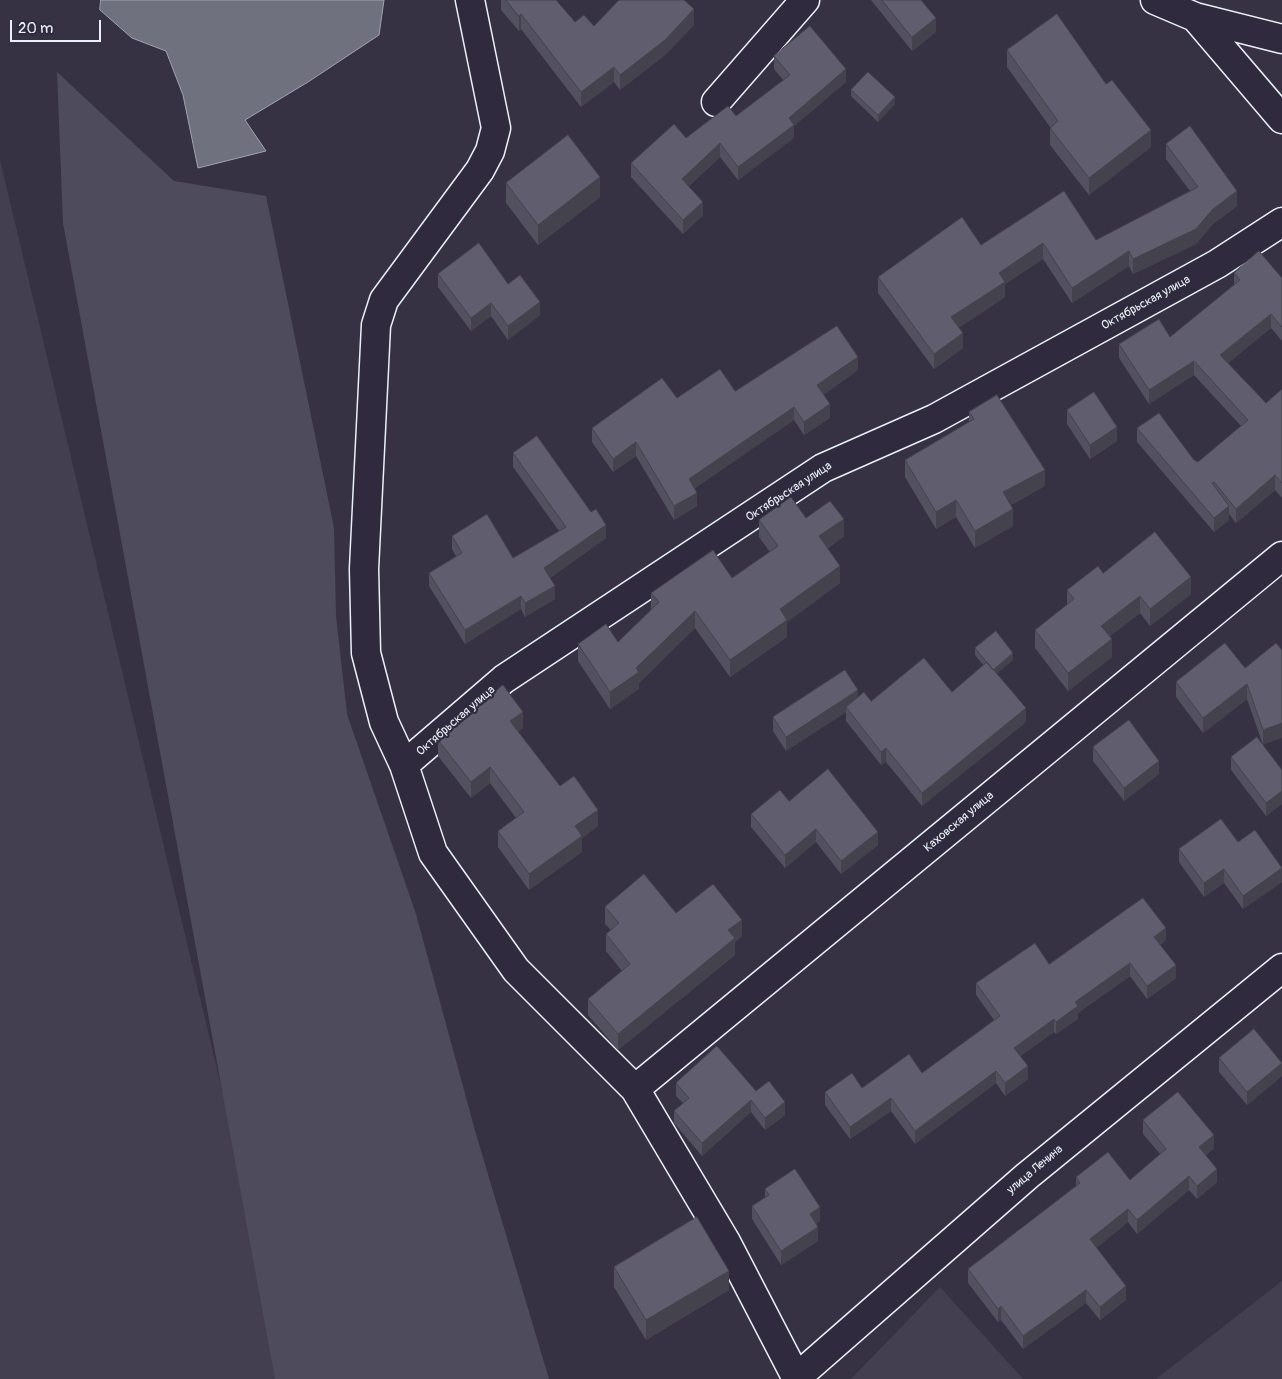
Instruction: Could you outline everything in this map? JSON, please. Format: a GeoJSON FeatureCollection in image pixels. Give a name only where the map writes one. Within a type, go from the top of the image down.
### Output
{"type":"FeatureCollection","features":[{"type":"Feature","properties":{"kind":"street"},"geometry":{"type":"LineString","coordinates":[[470,0],[496,128],[490,151],[480,170],[384,300],[376,325],[364,569],[366,653],[384,722],[404,765],[433,853],[516,970],[635,1089],[726,1242],[795,1378]]}},
{"type":"Feature","properties":{"kind":"street"},"geometry":{"type":"LineString","coordinates":[[716,102],[805,0]]}},
{"type":"Feature","properties":{"kind":"street"},"geometry":{"type":"LineString","coordinates":[[1155,0],[1195,17],[1282,39]]}},
{"type":"Feature","properties":{"kind":"street"},"geometry":{"type":"LineString","coordinates":[[1195,17],[1282,118]]}},
{"type":"Feature","properties":{"kind":"street","name":"Октябрьская улица"},"geometry":{"type":"LineString","coordinates":[[404,765],[504,679],[823,468],[934,419],[1217,264],[1282,222]]}},
{"type":"Feature","properties":{"kind":"street","name":"Каховская улица"},"geometry":{"type":"LineString","coordinates":[[635,1089],[1282,556]]}},
{"type":"Feature","properties":{"kind":"street","name":"улица Ленина"},"geometry":{"type":"LineString","coordinates":[[795,1378],[1027,1176],[1282,968]]}},
{"type":"Feature","properties":{"kind":"shaded area"},"geometry":{"type":"Polygon","coordinates":[[[57,72],[174,181],[266,196],[334,528],[336,616],[347,714],[416,914],[476,1134],[549,1379],[275,1379],[63,223],[57,72]]]}},
{"type":"Feature","properties":{"kind":"shaded area"},"geometry":{"type":"Polygon","coordinates":[[[0,160],[291,1379],[0,1379],[0,160]]]}},
{"type":"Feature","properties":{"kind":"shaded area"},"geometry":{"type":"Polygon","coordinates":[[[1282,1281],[1282,1379],[1156,1379],[1282,1281]]]}},
{"type":"Feature","properties":{"kind":"shaded area"},"geometry":{"type":"Polygon","coordinates":[[[940,1287],[1023,1379],[851,1379],[940,1287]]]}},
{"type":"Feature","properties":{"kind":"water"},"geometry":{"type":"Polygon","coordinates":[[[101,0],[384,0],[379,35],[308,82],[245,120],[266,151],[198,168],[183,95],[166,51],[132,38],[100,10],[101,0]]]}},
{"type":"Feature","properties":{"kind":"building"},"geometry":{"type":"Polygon","coordinates":[[[506,0],[556,0],[575,22],[584,15],[594,26],[619,0],[684,0],[694,9],[665,40],[620,75],[614,67],[581,92],[521,14],[519,16],[506,0]]]}},
{"type":"Feature","properties":{"kind":"building"},"geometry":{"type":"Polygon","coordinates":[[[882,0],[921,0],[936,18],[912,37],[882,0]]]}},
{"type":"Feature","properties":{"kind":"building"},"geometry":{"type":"Polygon","coordinates":[[[1057,14],[1106,84],[1112,80],[1151,130],[1089,178],[1050,128],[1058,121],[1007,50],[1057,14]]]}},
{"type":"Feature","properties":{"kind":"building"},"geometry":{"type":"Polygon","coordinates":[[[810,26],[846,69],[789,118],[794,125],[738,167],[720,143],[682,179],[703,202],[683,220],[631,163],[674,124],[686,138],[728,106],[736,116],[790,75],[774,56],[810,26]]]}},
{"type":"Feature","properties":{"kind":"building"},"geometry":{"type":"Polygon","coordinates":[[[868,72],[895,97],[878,115],[851,90],[868,72]]]}},
{"type":"Feature","properties":{"kind":"building"},"geometry":{"type":"Polygon","coordinates":[[[1190,126],[1237,191],[1213,209],[1196,229],[1133,259],[1129,251],[1072,288],[1043,243],[999,273],[1005,282],[951,317],[963,333],[934,354],[878,277],[962,217],[981,245],[1064,191],[1096,240],[1198,187],[1166,144],[1190,126]]]}},
{"type":"Feature","properties":{"kind":"building"},"geometry":{"type":"Polygon","coordinates":[[[568,135],[600,177],[538,225],[506,183],[568,135]]]}},
{"type":"Feature","properties":{"kind":"building"},"geometry":{"type":"Polygon","coordinates":[[[479,243],[508,284],[520,275],[540,302],[508,326],[491,303],[471,318],[438,274],[479,243]]]}},
{"type":"Feature","properties":{"kind":"building"},"geometry":{"type":"Polygon","coordinates":[[[1259,251],[1282,278],[1282,327],[1271,314],[1220,355],[1266,403],[1282,389],[1282,483],[1275,475],[1236,509],[1214,482],[1212,483],[1229,506],[1214,518],[1137,428],[1159,413],[1194,460],[1198,462],[1248,420],[1194,361],[1149,390],[1119,344],[1159,319],[1170,337],[1240,280],[1234,273],[1259,251]]]}},
{"type":"Feature","properties":{"kind":"building"},"geometry":{"type":"Polygon","coordinates":[[[837,326],[858,357],[817,385],[830,404],[804,422],[794,407],[689,479],[697,493],[674,506],[636,442],[613,459],[592,428],[662,378],[677,398],[720,369],[735,391],[837,326]]]}},
{"type":"Feature","properties":{"kind":"building"},"geometry":{"type":"Polygon","coordinates":[[[1094,392],[1117,427],[1090,445],[1067,410],[1094,392]]]}},
{"type":"Feature","properties":{"kind":"building"},"geometry":{"type":"Polygon","coordinates":[[[997,395],[1045,470],[1003,492],[1013,509],[975,531],[956,500],[936,512],[905,460],[974,419],[969,412],[997,395]]]}},
{"type":"Feature","properties":{"kind":"building"},"geometry":{"type":"Polygon","coordinates":[[[537,436],[591,512],[596,509],[606,525],[544,568],[555,586],[525,603],[521,596],[465,630],[429,573],[462,553],[452,536],[487,514],[513,558],[566,527],[513,453],[537,436]]]}},
{"type":"Feature","properties":{"kind":"building"},"geometry":{"type":"Polygon","coordinates":[[[791,497],[806,518],[830,501],[844,519],[819,536],[840,566],[780,609],[787,620],[730,660],[695,611],[636,668],[639,672],[610,692],[578,644],[606,624],[618,642],[659,602],[651,593],[713,550],[732,578],[778,546],[759,520],[791,497]]]}},
{"type":"Feature","properties":{"kind":"building"},"geometry":{"type":"Polygon","coordinates":[[[1155,532],[1191,577],[1150,609],[1140,596],[1101,626],[1112,639],[1068,673],[1035,630],[1074,599],[1067,590],[1098,566],[1103,573],[1155,532]]]}},
{"type":"Feature","properties":{"kind":"building"},"geometry":{"type":"Polygon","coordinates":[[[996,631],[1013,653],[993,670],[975,648],[996,631]]]}},
{"type":"Feature","properties":{"kind":"building"},"geometry":{"type":"Polygon","coordinates":[[[1225,643],[1245,668],[1276,643],[1282,650],[1282,723],[1263,730],[1247,684],[1203,718],[1176,682],[1225,643]]]}},
{"type":"Feature","properties":{"kind":"building"},"geometry":{"type":"Polygon","coordinates":[[[924,658],[952,692],[987,662],[1026,708],[922,793],[886,748],[881,752],[846,707],[864,692],[871,701],[924,658]]]}},
{"type":"Feature","properties":{"kind":"building"},"geometry":{"type":"Polygon","coordinates":[[[845,670],[858,690],[786,737],[773,717],[845,670]]]}},
{"type":"Feature","properties":{"kind":"building"},"geometry":{"type":"Polygon","coordinates":[[[503,685],[523,712],[510,721],[560,786],[574,776],[598,810],[575,826],[582,836],[529,874],[498,831],[524,812],[490,767],[471,782],[438,740],[503,685]]]}},
{"type":"Feature","properties":{"kind":"building"},"geometry":{"type":"Polygon","coordinates":[[[1129,720],[1159,761],[1124,788],[1093,747],[1129,720]]]}},
{"type":"Feature","properties":{"kind":"building"},"geometry":{"type":"Polygon","coordinates":[[[1257,737],[1282,770],[1282,791],[1266,803],[1231,757],[1257,737]]]}},
{"type":"Feature","properties":{"kind":"building"},"geometry":{"type":"Polygon","coordinates":[[[828,769],[878,832],[841,861],[816,829],[785,855],[751,814],[780,790],[789,801],[828,769]]]}},
{"type":"Feature","properties":{"kind":"building"},"geometry":{"type":"Polygon","coordinates":[[[1221,819],[1238,842],[1255,830],[1282,868],[1243,896],[1224,869],[1204,883],[1179,849],[1221,819]]]}},
{"type":"Feature","properties":{"kind":"building"},"geometry":{"type":"Polygon","coordinates":[[[644,874],[676,913],[713,884],[742,920],[728,930],[735,938],[618,1034],[588,999],[630,964],[606,934],[619,923],[605,907],[644,874]]]}},
{"type":"Feature","properties":{"kind":"building"},"geometry":{"type":"Polygon","coordinates":[[[1143,898],[1166,928],[1154,937],[1176,965],[1147,986],[1130,963],[1075,1002],[1078,1006],[1056,1022],[1054,1019],[1014,1048],[1028,1066],[1005,1083],[996,1071],[915,1131],[891,1098],[850,1127],[825,1092],[852,1073],[862,1088],[909,1054],[922,1073],[1000,1016],[976,983],[1035,943],[1049,964],[1143,898]]]}},
{"type":"Feature","properties":{"kind":"building"},"geometry":{"type":"Polygon","coordinates":[[[1254,1029],[1282,1063],[1247,1092],[1219,1058],[1254,1029]]]}},
{"type":"Feature","properties":{"kind":"building"},"geometry":{"type":"Polygon","coordinates":[[[717,1046],[756,1091],[769,1081],[785,1102],[765,1118],[751,1100],[702,1143],[674,1111],[689,1098],[676,1083],[717,1046]]]}},
{"type":"Feature","properties":{"kind":"building"},"geometry":{"type":"Polygon","coordinates":[[[1178,1092],[1214,1135],[1199,1147],[1217,1169],[1197,1186],[1189,1176],[1137,1220],[1128,1209],[1090,1239],[1126,1286],[1100,1307],[1086,1290],[1023,1336],[1001,1306],[998,1309],[968,1269],[1080,1183],[1076,1177],[1108,1152],[1130,1180],[1166,1149],[1143,1120],[1178,1092]]]}},
{"type":"Feature","properties":{"kind":"building"},"geometry":{"type":"Polygon","coordinates":[[[795,1169],[820,1207],[810,1214],[818,1227],[781,1251],[752,1206],[769,1195],[765,1189],[795,1169]]]}},
{"type":"Feature","properties":{"kind":"building"},"geometry":{"type":"Polygon","coordinates":[[[697,1217],[729,1271],[646,1320],[614,1267],[697,1217]]]}}]}
